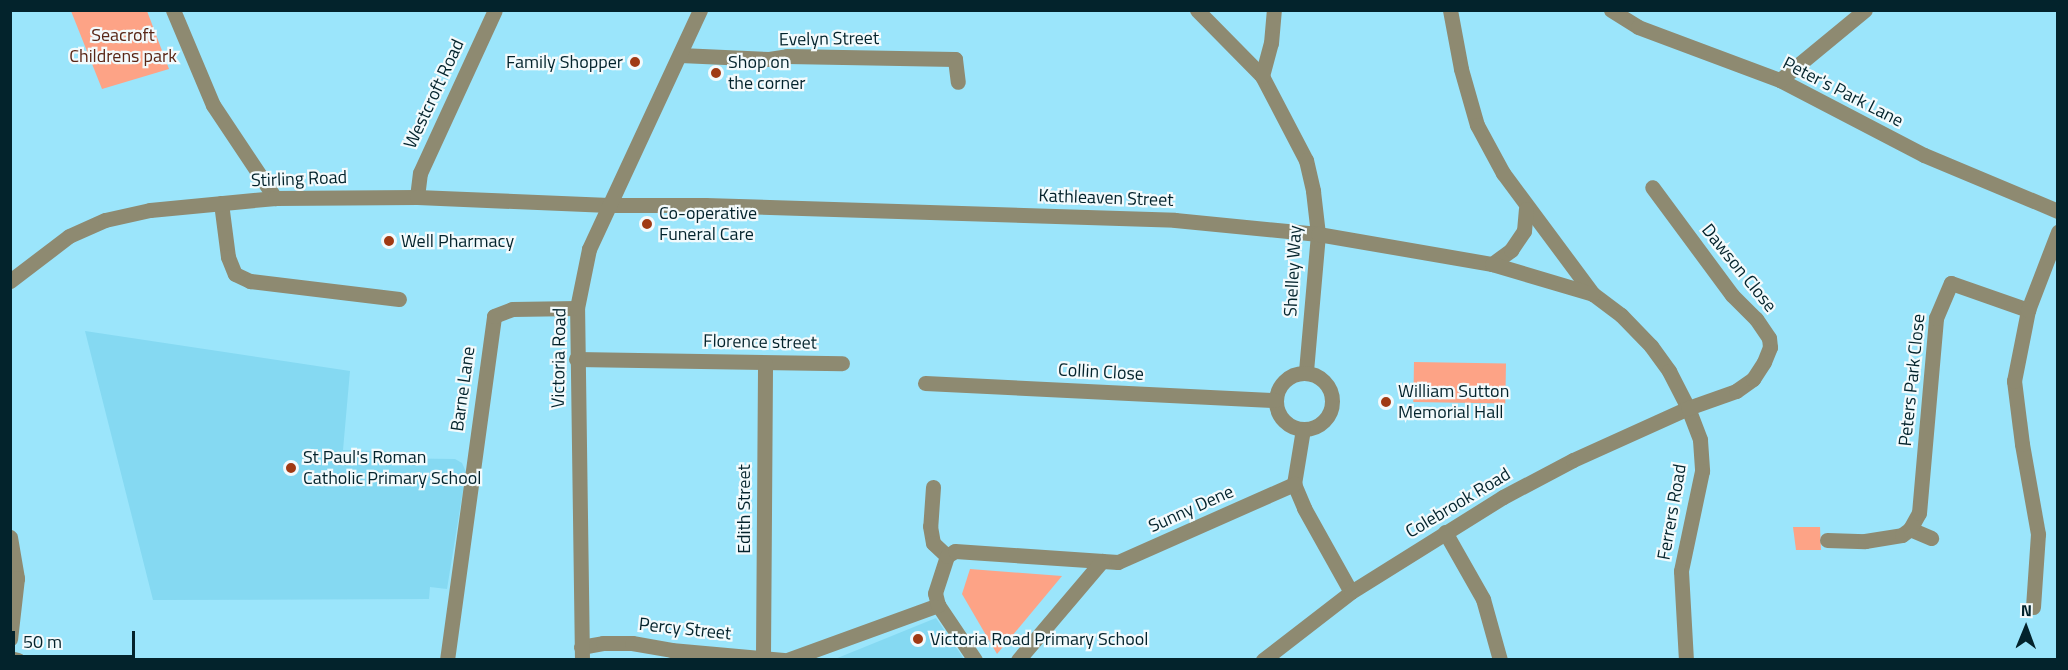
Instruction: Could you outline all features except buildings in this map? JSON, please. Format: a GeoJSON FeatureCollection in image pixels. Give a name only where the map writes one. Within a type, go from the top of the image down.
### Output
{"type":"FeatureCollection","features":[{"type":"Feature","properties":{"kind":"street"},"geometry":{"type":"LineString","coordinates":[[173,10],[213,105],[275,198]]}},
{"type":"Feature","properties":{"kind":"street","name":"Westcroft Road"},"geometry":{"type":"LineString","coordinates":[[417,197],[420,173],[495,10]]}},
{"type":"Feature","properties":{"kind":"street","name":"Victoria Road"},"geometry":{"type":"LineString","coordinates":[[582,653],[577,308],[589,249],[700,10]]}},
{"type":"Feature","properties":{"kind":"street","name":"Shelley Way"},"geometry":{"type":"LineString","coordinates":[[1197,10],[1262,76],[1306,160],[1313,191],[1318,234],[1306,372]]}},
{"type":"Feature","properties":{"kind":"street"},"geometry":{"type":"LineString","coordinates":[[1262,76],[1271,42],[1274,10]]}},
{"type":"Feature","properties":{"kind":"street"},"geometry":{"type":"LineString","coordinates":[[1450,10],[1461,69],[1477,125],[1503,173],[1526,208],[1593,294]]}},
{"type":"Feature","properties":{"kind":"street","name":"Peter's Park Lane"},"geometry":{"type":"LineString","coordinates":[[1611,10],[1638,27],[1780,80],[1924,155],[2058,211]]}},
{"type":"Feature","properties":{"kind":"street"},"geometry":{"type":"LineString","coordinates":[[1780,80],[1863,12]]}},
{"type":"Feature","properties":{"kind":"street","name":"Evelyn Street"},"geometry":{"type":"LineString","coordinates":[[680,55],[769,59],[787,56],[955,59],[958,82]]}},
{"type":"Feature","properties":{"kind":"street","name":"Dawson Close"},"geometry":{"type":"LineString","coordinates":[[1652,187],[1732,295],[1756,319],[1769,338],[1767,355],[1753,380],[1736,391],[1688,408]]}},
{"type":"Feature","properties":{"kind":"street","name":"Stirling Road"},"geometry":{"type":"LineString","coordinates":[[10,281],[69,236],[105,220],[150,210],[275,198],[417,197],[609,205]]}},
{"type":"Feature","properties":{"kind":"street"},"geometry":{"type":"LineString","coordinates":[[221,203],[228,257],[235,274],[250,282],[391,293]]}},
{"type":"Feature","properties":{"kind":"street","name":"Kathleaven Street"},"geometry":{"type":"LineString","coordinates":[[609,205],[717,205],[1175,220],[1318,234],[1492,264],[1593,294]]}},
{"type":"Feature","properties":{"kind":"street"},"geometry":{"type":"LineString","coordinates":[[1492,264],[1511,250],[1524,231],[1526,208]]}},
{"type":"Feature","properties":{"kind":"street"},"geometry":{"type":"LineString","coordinates":[[2034,607],[2038,534],[2022,444],[2014,381],[2028,310],[2058,232]]}},
{"type":"Feature","properties":{"kind":"street","name":"Peters Park Close"},"geometry":{"type":"LineString","coordinates":[[1910,528],[1919,513],[1936,318],[1951,282],[2028,310]]}},
{"type":"Feature","properties":{"kind":"street","name":"Ferrers Road"},"geometry":{"type":"LineString","coordinates":[[1593,294],[1621,315],[1651,346],[1669,371],[1688,408],[1700,440],[1702,471],[1681,571],[1686,660]]}},
{"type":"Feature","properties":{"kind":"street","name":"Barne Lane"},"geometry":{"type":"LineString","coordinates":[[447,660],[494,316],[512,309],[577,308]]}},
{"type":"Feature","properties":{"kind":"street","name":"Florence street"},"geometry":{"type":"LineString","coordinates":[[576,359],[842,363]]}},
{"type":"Feature","properties":{"kind":"street","name":"Edith Street"},"geometry":{"type":"LineString","coordinates":[[763,656],[765,363]]}},
{"type":"Feature","properties":{"kind":"street"},"geometry":{"type":"LineString","coordinates":[[1306,372],[1323,380],[1332,397],[1328,416],[1321,423],[1303,429],[1286,423],[1276,409],[1275,400],[1277,391],[1288,377],[1306,372]]}},
{"type":"Feature","properties":{"kind":"street","name":"Collin Close"},"geometry":{"type":"LineString","coordinates":[[925,383],[1275,400]]}},
{"type":"Feature","properties":{"kind":"street","name":"Colebrook Road"},"geometry":{"type":"LineString","coordinates":[[1263,660],[1351,592],[1445,532],[1573,460],[1688,408]]}},
{"type":"Feature","properties":{"kind":"street"},"geometry":{"type":"LineString","coordinates":[[1303,429],[1294,484],[1304,508],[1351,592]]}},
{"type":"Feature","properties":{"kind":"street","name":"Sunny Dene"},"geometry":{"type":"LineString","coordinates":[[947,556],[955,551],[1118,562],[1294,484]]}},
{"type":"Feature","properties":{"kind":"street"},"geometry":{"type":"LineString","coordinates":[[933,487],[930,526],[933,543],[947,556],[935,593],[938,605],[975,660]]}},
{"type":"Feature","properties":{"kind":"street"},"geometry":{"type":"LineString","coordinates":[[1827,540],[1885,539],[1902,535],[1910,528],[1931,538]]}},
{"type":"Feature","properties":{"kind":"street"},"geometry":{"type":"LineString","coordinates":[[1445,532],[1483,599],[1500,660]]}},
{"type":"Feature","properties":{"kind":"street"},"geometry":{"type":"LineString","coordinates":[[10,537],[17,578],[10,639]]}},
{"type":"Feature","properties":{"kind":"street"},"geometry":{"type":"LineString","coordinates":[[1018,660],[1102,561]]}},
{"type":"Feature","properties":{"kind":"street","name":"Percy Street"},"geometry":{"type":"LineString","coordinates":[[582,653],[603,643],[632,643],[671,650],[763,656],[785,660],[938,605]]}},
{"type":"Feature","properties":{"kind":"street"},"geometry":{"type":"LineString","coordinates":[[10,658],[18,660]]}},
{"type":"Feature","properties":{"kind":"shaded area","name":"St Paul's Roman Catholic Primary School"},"geometry":{"type":"Polygon","coordinates":[[[85,331],[350,371],[343,450],[380,451],[381,458],[455,459],[462,463],[466,472],[447,589],[430,587],[429,599],[153,600],[85,331]]]}},
{"type":"Feature","properties":{"kind":"shaded area","name":"Victoria Road Primary School"},"geometry":{"type":"Polygon","coordinates":[[[936,618],[964,659],[835,659],[936,618]]]}},
{"type":"Feature","properties":{"kind":"green space","name":"Seacroft Childrens park"},"geometry":{"type":"Polygon","coordinates":[[[71,11],[147,11],[169,69],[102,89],[71,11]]]}},
{"type":"Feature","properties":{"kind":"green space"},"geometry":{"type":"Polygon","coordinates":[[[1414,362],[1506,364],[1505,404],[1413,402],[1414,362]]]}},
{"type":"Feature","properties":{"kind":"green space"},"geometry":{"type":"Polygon","coordinates":[[[1793,527],[1820,527],[1821,550],[1796,550],[1793,527]]]}},
{"type":"Feature","properties":{"kind":"green space"},"geometry":{"type":"Polygon","coordinates":[[[970,569],[1062,576],[997,654],[962,594],[970,569]]]}},
{"type":"Feature","properties":{"kind":"place","name":"Family Shopper"},"geometry":{"type":"Point","coordinates":[635,62]}},
{"type":"Feature","properties":{"kind":"place","name":"Shop on the corner"},"geometry":{"type":"Point","coordinates":[716,73]}},
{"type":"Feature","properties":{"kind":"place","name":"Co-operative Funeral Care"},"geometry":{"type":"Point","coordinates":[647,224]}},
{"type":"Feature","properties":{"kind":"place","name":"Well Pharmacy"},"geometry":{"type":"Point","coordinates":[389,241]}},
{"type":"Feature","properties":{"kind":"place","name":"William Sutton Memorial Hall"},"geometry":{"type":"Point","coordinates":[1386,402]}},
{"type":"Feature","properties":{"kind":"place","name":"St Paul's Roman Catholic Primary School"},"geometry":{"type":"Point","coordinates":[291,468]}},
{"type":"Feature","properties":{"kind":"place","name":"Victoria Road Primary School"},"geometry":{"type":"Point","coordinates":[918,639]}}]}
